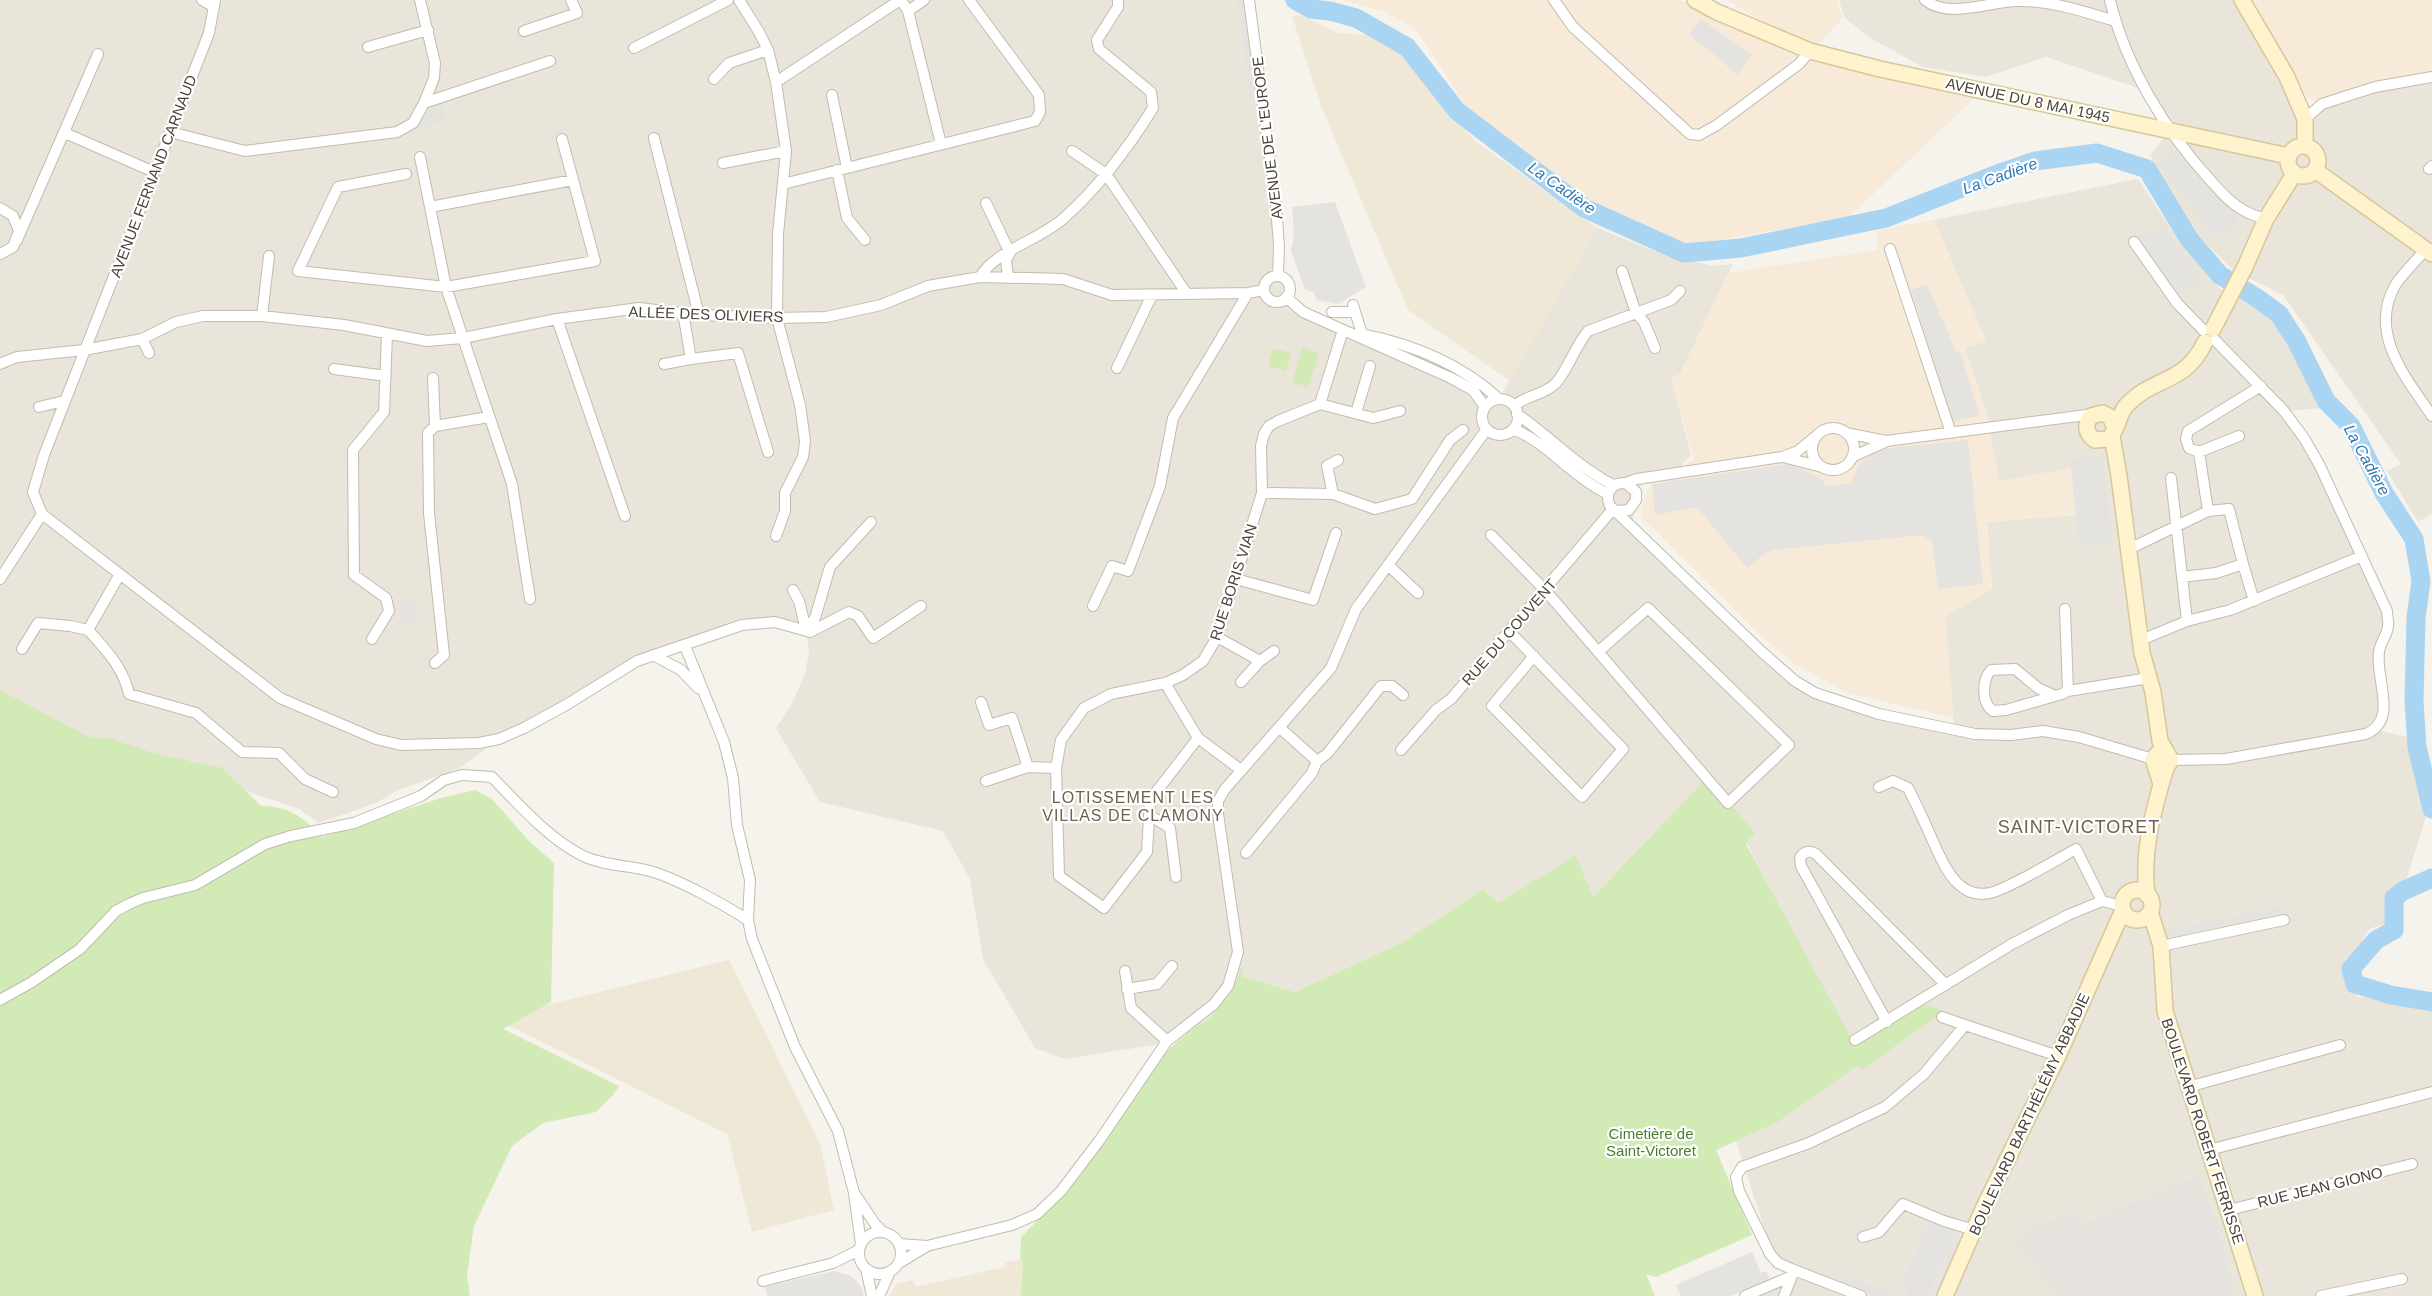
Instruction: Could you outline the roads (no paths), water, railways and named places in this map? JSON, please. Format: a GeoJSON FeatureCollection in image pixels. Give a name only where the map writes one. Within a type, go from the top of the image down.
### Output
{"type":"FeatureCollection","features":[{"type":"Feature","properties":{"kind":"main road"},"geometry":{"type":"LineString","coordinates":[[1695,0],[1717,12],[1772,34]]}},
{"type":"Feature","properties":{"kind":"main road"},"geometry":{"type":"LineString","coordinates":[[1712,0],[1731,14],[1772,34]]}},
{"type":"Feature","properties":{"kind":"main road"},"geometry":{"type":"LineString","coordinates":[[2242,0],[2287,77],[2304,119],[2304,146]]}},
{"type":"Feature","properties":{"kind":"main road","name":"AVENUE DU 8 MAI 1945"},"geometry":{"type":"LineString","coordinates":[[1772,34],[1810,51],[1880,69],[2288,156]]}},
{"type":"Feature","properties":{"kind":"main road"},"geometry":{"type":"LineString","coordinates":[[2304,146],[2310,148],[2316,155],[2317,166],[2315,170],[2304,176],[2294,174],[2289,167],[2288,156],[2295,148],[2304,146]]}},
{"type":"Feature","properties":{"kind":"main road"},"geometry":{"type":"LineString","coordinates":[[2315,170],[2429,252]]}},
{"type":"Feature","properties":{"kind":"main road"},"geometry":{"type":"LineString","coordinates":[[2109,435],[2124,408],[2139,394],[2182,372],[2192,364],[2245,267],[2266,219],[2294,174]]}},
{"type":"Feature","properties":{"kind":"main road"},"geometry":{"type":"LineString","coordinates":[[2109,435],[2091,437],[2086,429],[2088,420],[2101,414],[2124,408]]}},
{"type":"Feature","properties":{"kind":"main road"},"geometry":{"type":"LineString","coordinates":[[2101,414],[2113,420],[2109,435],[2116,460],[2141,640],[2162,757],[2162,784],[2150,827],[2144,863],[2130,892],[2124,898],[2134,914],[2158,940]]}},
{"type":"Feature","properties":{"kind":"main road"},"geometry":{"type":"LineString","coordinates":[[2134,914],[2152,903],[2148,895],[2144,863]]}},
{"type":"Feature","properties":{"kind":"main road"},"geometry":{"type":"LineString","coordinates":[[2130,892],[2140,891],[2148,895]]}},
{"type":"Feature","properties":{"kind":"main road","name":"BOULEVARD BARTHÉLÉMY ABBADIE"},"geometry":{"type":"LineString","coordinates":[[1945,1296],[1974,1230],[2058,1056],[2112,932],[2134,914]]}},
{"type":"Feature","properties":{"kind":"main road","name":"BOULEVARD ROBERT FERRISSE"},"geometry":{"type":"LineString","coordinates":[[2158,940],[2165,1011],[2255,1296]]}},
{"type":"Feature","properties":{"kind":"street"},"geometry":{"type":"LineString","coordinates":[[202,0],[215,3]]}},
{"type":"Feature","properties":{"kind":"street"},"geometry":{"type":"LineString","coordinates":[[524,31],[577,12],[571,0]]}},
{"type":"Feature","properties":{"kind":"street"},"geometry":{"type":"LineString","coordinates":[[634,48],[728,0]]}},
{"type":"Feature","properties":{"kind":"street"},"geometry":{"type":"LineString","coordinates":[[739,0],[768,50],[776,82],[786,151],[778,234],[777,318],[800,405],[805,442],[803,457],[785,493],[784,511],[776,536]]}},
{"type":"Feature","properties":{"kind":"street"},"geometry":{"type":"LineString","coordinates":[[776,82],[884,4],[901,0],[908,11],[941,144]]}},
{"type":"Feature","properties":{"kind":"street"},"geometry":{"type":"LineString","coordinates":[[908,11],[924,0]]}},
{"type":"Feature","properties":{"kind":"street"},"geometry":{"type":"LineString","coordinates":[[783,184],[1034,122],[1040,112],[1039,96],[969,0]]}},
{"type":"Feature","properties":{"kind":"street"},"geometry":{"type":"LineString","coordinates":[[980,276],[988,264],[1010,253],[1063,219],[1106,174],[1153,108],[1150,92],[1099,49],[1097,40],[1118,7],[1118,0]]}},
{"type":"Feature","properties":{"kind":"street","name":"AVENUE DE L'EUROPE"},"geometry":{"type":"LineString","coordinates":[[1249,0],[1276,205],[1279,246],[1278,276]]}},
{"type":"Feature","properties":{"kind":"street"},"geometry":{"type":"LineString","coordinates":[[1554,0],[1573,27],[1690,134],[1700,135],[1717,125],[1799,64],[1810,51]]}},
{"type":"Feature","properties":{"kind":"street"},"geometry":{"type":"LineString","coordinates":[[1925,0],[1929,3],[1950,8],[2016,1],[2047,3],[2115,20]]}},
{"type":"Feature","properties":{"kind":"street"},"geometry":{"type":"LineString","coordinates":[[2110,0],[2115,20],[2147,91],[2170,130],[2225,197],[2245,212],[2266,219]]}},
{"type":"Feature","properties":{"kind":"street"},"geometry":{"type":"LineString","coordinates":[[170,132],[245,152],[397,132],[413,123],[424,103],[434,78],[435,63],[423,1]]}},
{"type":"Feature","properties":{"kind":"street","name":"AVENUE FERNAND CARNAUD"},"geometry":{"type":"LineString","coordinates":[[42,514],[33,492],[44,455],[208,33],[215,3]]}},
{"type":"Feature","properties":{"kind":"street"},"geometry":{"type":"LineString","coordinates":[[368,47],[428,30]]}},
{"type":"Feature","properties":{"kind":"street"},"geometry":{"type":"LineString","coordinates":[[714,79],[729,63],[768,50]]}},
{"type":"Feature","properties":{"kind":"street"},"geometry":{"type":"LineString","coordinates":[[1,254],[13,247],[17,240],[98,54]]}},
{"type":"Feature","properties":{"kind":"street"},"geometry":{"type":"LineString","coordinates":[[424,103],[550,61]]}},
{"type":"Feature","properties":{"kind":"street"},"geometry":{"type":"LineString","coordinates":[[2304,119],[2322,104],[2375,87],[2432,77]]}},
{"type":"Feature","properties":{"kind":"street"},"geometry":{"type":"LineString","coordinates":[[832,95],[847,218],[865,240]]}},
{"type":"Feature","properties":{"kind":"street"},"geometry":{"type":"LineString","coordinates":[[65,133],[154,172]]}},
{"type":"Feature","properties":{"kind":"street"},"geometry":{"type":"LineString","coordinates":[[651,138],[691,314],[690,359]]}},
{"type":"Feature","properties":{"kind":"street"},"geometry":{"type":"LineString","coordinates":[[406,174],[338,188],[298,271],[446,287],[595,261],[562,139]]}},
{"type":"Feature","properties":{"kind":"street"},"geometry":{"type":"LineString","coordinates":[[1072,150],[1106,174],[1187,294]]}},
{"type":"Feature","properties":{"kind":"street"},"geometry":{"type":"LineString","coordinates":[[723,163],[786,151]]}},
{"type":"Feature","properties":{"kind":"street"},"geometry":{"type":"LineString","coordinates":[[420,158],[446,287],[512,484],[530,599]]}},
{"type":"Feature","properties":{"kind":"street"},"geometry":{"type":"LineString","coordinates":[[430,207],[573,180]]}},
{"type":"Feature","properties":{"kind":"street"},"geometry":{"type":"LineString","coordinates":[[986,203],[1010,253]]}},
{"type":"Feature","properties":{"kind":"street"},"geometry":{"type":"LineString","coordinates":[[0,208],[13,216],[17,223],[17,240]]}},
{"type":"Feature","properties":{"kind":"street"},"geometry":{"type":"LineString","coordinates":[[1610,490],[1608,502],[1615,510],[1762,652],[1795,680],[1815,693],[1879,714],[1975,734],[2011,735],[2043,731],[2079,737],[2162,757],[2226,759],[2366,734],[2375,730],[2382,722],[2385,712],[2378,667],[2379,651],[2388,628],[2387,611],[2319,464],[2304,438],[2284,411],[2177,303],[2134,242]]}},
{"type":"Feature","properties":{"kind":"street"},"geometry":{"type":"LineString","coordinates":[[1890,249],[1951,433]]}},
{"type":"Feature","properties":{"kind":"street"},"geometry":{"type":"LineString","coordinates":[[2429,252],[2396,285],[2386,309],[2386,334],[2395,361],[2432,416]]}},
{"type":"Feature","properties":{"kind":"street"},"geometry":{"type":"LineString","coordinates":[[1008,277],[1006,260],[1010,253]]}},
{"type":"Feature","properties":{"kind":"street"},"geometry":{"type":"LineString","coordinates":[[262,316],[269,256]]}},
{"type":"Feature","properties":{"kind":"street"},"geometry":{"type":"LineString","coordinates":[[1622,271],[1636,313],[1644,322],[1655,348]]}},
{"type":"Feature","properties":{"kind":"street","name":"ALLÉE DES OLIVIERS"},"geometry":{"type":"LineString","coordinates":[[0,364],[17,357],[84,350],[142,339],[176,322],[203,316],[262,316],[344,325],[427,341],[463,338],[557,319],[639,308],[691,314],[777,318],[835,315],[881,305],[928,286],[980,276],[1063,279],[1112,295],[1248,294],[1264,290]]}},
{"type":"Feature","properties":{"kind":"street"},"geometry":{"type":"LineString","coordinates":[[1278,276],[1288,282],[1289,290],[1286,297],[1275,302],[1268,298],[1264,290],[1268,280],[1278,276]]}},
{"type":"Feature","properties":{"kind":"street"},"geometry":{"type":"LineString","coordinates":[[1513,429],[1515,410],[1523,398],[1537,395],[1555,384],[1580,340],[1588,330],[1671,300],[1680,291]]}},
{"type":"Feature","properties":{"kind":"street"},"geometry":{"type":"LineString","coordinates":[[1093,606],[1112,566],[1128,571],[1160,486],[1174,418],[1248,294]]}},
{"type":"Feature","properties":{"kind":"street"},"geometry":{"type":"LineString","coordinates":[[1117,368],[1152,295]]}},
{"type":"Feature","properties":{"kind":"street"},"geometry":{"type":"LineString","coordinates":[[1286,297],[1303,312],[1451,378],[1473,390],[1485,407]]}},
{"type":"Feature","properties":{"kind":"street"},"geometry":{"type":"LineString","coordinates":[[1328,323],[1331,309],[1354,309],[1362,334]]}},
{"type":"Feature","properties":{"kind":"street"},"geometry":{"type":"LineString","coordinates":[[557,319],[625,516]]}},
{"type":"Feature","properties":{"kind":"street"},"geometry":{"type":"LineString","coordinates":[[1343,330],[1403,344],[1456,367],[1479,381],[1499,399],[1509,402],[1515,410],[1610,490]]}},
{"type":"Feature","properties":{"kind":"street"},"geometry":{"type":"LineString","coordinates":[[1343,330],[1320,404],[1374,418],[1400,411]]}},
{"type":"Feature","properties":{"kind":"street"},"geometry":{"type":"LineString","coordinates":[[372,639],[389,611],[386,598],[354,575],[353,450],[384,412],[387,334]]}},
{"type":"Feature","properties":{"kind":"street"},"geometry":{"type":"LineString","coordinates":[[142,339],[149,353]]}},
{"type":"Feature","properties":{"kind":"street"},"geometry":{"type":"LineString","coordinates":[[664,364],[738,353],[768,452]]}},
{"type":"Feature","properties":{"kind":"street"},"geometry":{"type":"LineString","coordinates":[[1356,413],[1370,366]]}},
{"type":"Feature","properties":{"kind":"street"},"geometry":{"type":"LineString","coordinates":[[334,369],[386,376]]}},
{"type":"Feature","properties":{"kind":"street"},"geometry":{"type":"LineString","coordinates":[[433,378],[435,426]]}},
{"type":"Feature","properties":{"kind":"street"},"geometry":{"type":"LineString","coordinates":[[2239,436],[2200,452],[2193,451],[2187,443],[2188,431],[2261,386]]}},
{"type":"Feature","properties":{"kind":"street"},"geometry":{"type":"LineString","coordinates":[[1499,399],[1485,407],[1482,418],[1487,429],[1497,435],[1513,429],[1529,435],[1587,484],[1610,490],[1637,478],[1782,457],[1798,451],[1827,429],[1841,430],[1846,433],[1886,441]]}},
{"type":"Feature","properties":{"kind":"street"},"geometry":{"type":"LineString","coordinates":[[39,407],[64,401]]}},
{"type":"Feature","properties":{"kind":"street","name":"RUE BORIS VIAN"},"geometry":{"type":"LineString","coordinates":[[1149,815],[1147,852],[1104,908],[1060,876],[1056,768],[1061,740],[1084,708],[1110,694],[1165,683],[1183,675],[1203,661],[1217,637],[1262,492],[1261,446],[1264,434],[1270,426],[1278,421],[1320,404]]}},
{"type":"Feature","properties":{"kind":"street"},"geometry":{"type":"LineString","coordinates":[[1852,457],[1886,441],[2069,416],[2076,418],[2101,414]]}},
{"type":"Feature","properties":{"kind":"street"},"geometry":{"type":"LineString","coordinates":[[435,663],[444,654],[429,513],[428,433],[435,426],[489,417]]}},
{"type":"Feature","properties":{"kind":"street"},"geometry":{"type":"LineString","coordinates":[[2076,418],[2086,429]]}},
{"type":"Feature","properties":{"kind":"street"},"geometry":{"type":"LineString","coordinates":[[879,1296],[890,1272],[899,1263],[927,1246],[1012,1225],[1037,1214],[1061,1191],[1099,1141],[1167,1041],[1214,1004],[1228,986],[1238,952],[1218,814],[1218,801],[1224,789],[1280,728],[1331,668],[1356,609],[1487,429]]}},
{"type":"Feature","properties":{"kind":"street"},"geometry":{"type":"LineString","coordinates":[[1262,492],[1333,494],[1375,509],[1412,499],[1450,440],[1463,430]]}},
{"type":"Feature","properties":{"kind":"street"},"geometry":{"type":"LineString","coordinates":[[1782,457],[1822,468],[1839,469],[1849,463],[1852,457],[1853,444],[1846,433]]}},
{"type":"Feature","properties":{"kind":"street"},"geometry":{"type":"LineString","coordinates":[[1816,436],[1813,442],[1812,453],[1822,468]]}},
{"type":"Feature","properties":{"kind":"street"},"geometry":{"type":"LineString","coordinates":[[2200,452],[2208,511]]}},
{"type":"Feature","properties":{"kind":"street"},"geometry":{"type":"LineString","coordinates":[[1333,494],[1327,466],[1338,460]]}},
{"type":"Feature","properties":{"kind":"street"},"geometry":{"type":"LineString","coordinates":[[1636,492],[1654,476]]}},
{"type":"Feature","properties":{"kind":"street"},"geometry":{"type":"LineString","coordinates":[[2171,478],[2187,621]]}},
{"type":"Feature","properties":{"kind":"street"},"geometry":{"type":"LineString","coordinates":[[1626,483],[1636,492],[1636,500],[1632,508],[1634,527]]}},
{"type":"Feature","properties":{"kind":"street"},"geometry":{"type":"LineString","coordinates":[[1615,510],[1625,512],[1632,508]]}},
{"type":"Feature","properties":{"kind":"street","name":"RUE DU COUVENT"},"geometry":{"type":"LineString","coordinates":[[1401,750],[1436,710],[1451,699],[1615,510]]}},
{"type":"Feature","properties":{"kind":"street"},"geometry":{"type":"LineString","coordinates":[[2129,548],[2208,511],[2229,510],[2254,601]]}},
{"type":"Feature","properties":{"kind":"street"},"geometry":{"type":"LineString","coordinates":[[0,579],[42,514],[260,679],[280,698],[376,739],[401,745],[480,743],[499,739],[524,728],[566,705],[618,671],[653,655],[685,646],[727,630],[760,622],[789,624],[815,631],[849,612],[858,616],[873,638],[922,606]]}},
{"type":"Feature","properties":{"kind":"street"},"geometry":{"type":"LineString","coordinates":[[806,630],[815,618],[830,567],[871,522]]}},
{"type":"Feature","properties":{"kind":"street"},"geometry":{"type":"LineString","coordinates":[[1236,579],[1313,600],[1336,534]]}},
{"type":"Feature","properties":{"kind":"street"},"geometry":{"type":"LineString","coordinates":[[1491,535],[1545,590],[1599,651],[1728,803],[1789,745],[1648,608],[1599,651]]}},
{"type":"Feature","properties":{"kind":"street"},"geometry":{"type":"LineString","coordinates":[[2141,640],[2187,621],[2230,610],[2254,601],[2362,556]]}},
{"type":"Feature","properties":{"kind":"street"},"geometry":{"type":"LineString","coordinates":[[2182,578],[2216,573],[2243,564]]}},
{"type":"Feature","properties":{"kind":"street"},"geometry":{"type":"LineString","coordinates":[[1388,565],[1418,593]]}},
{"type":"Feature","properties":{"kind":"street"},"geometry":{"type":"LineString","coordinates":[[88,630],[120,574]]}},
{"type":"Feature","properties":{"kind":"street"},"geometry":{"type":"LineString","coordinates":[[793,590],[802,611],[806,630]]}},
{"type":"Feature","properties":{"kind":"street"},"geometry":{"type":"LineString","coordinates":[[2065,609],[2068,690]]}},
{"type":"Feature","properties":{"kind":"street"},"geometry":{"type":"LineString","coordinates":[[22,649],[38,623],[88,630],[114,660],[126,680],[129,694],[196,713],[242,752],[279,753],[305,779],[333,792]]}},
{"type":"Feature","properties":{"kind":"street"},"geometry":{"type":"LineString","coordinates":[[1510,631],[1534,656],[1623,749],[1582,798],[1492,706],[1534,656]]}},
{"type":"Feature","properties":{"kind":"street"},"geometry":{"type":"LineString","coordinates":[[1217,637],[1260,661]]}},
{"type":"Feature","properties":{"kind":"street"},"geometry":{"type":"LineString","coordinates":[[685,646],[724,742],[733,778],[737,825],[750,880],[748,920],[757,955],[792,1040],[834,1122],[846,1158],[854,1193],[860,1247],[872,1296]]}},
{"type":"Feature","properties":{"kind":"street"},"geometry":{"type":"LineString","coordinates":[[1241,682],[1260,661],[1274,651]]}},
{"type":"Feature","properties":{"kind":"street"},"geometry":{"type":"LineString","coordinates":[[653,655],[668,661],[681,670],[704,696]]}},
{"type":"Feature","properties":{"kind":"street"},"geometry":{"type":"LineString","coordinates":[[2055,696],[2038,688],[2015,669],[1991,670],[1986,676],[1984,692],[1987,704],[1992,711],[2006,710],[2055,696],[2068,690],[2149,678]]}},
{"type":"Feature","properties":{"kind":"street"},"geometry":{"type":"LineString","coordinates":[[1165,683],[1198,738],[1241,770]]}},
{"type":"Feature","properties":{"kind":"street"},"geometry":{"type":"LineString","coordinates":[[1246,853],[1312,773],[1317,761],[1327,754],[1381,686],[1392,686],[1403,695]]}},
{"type":"Feature","properties":{"kind":"street"},"geometry":{"type":"LineString","coordinates":[[981,702],[989,726],[1012,718],[1028,767]]}},
{"type":"Feature","properties":{"kind":"street"},"geometry":{"type":"LineString","coordinates":[[1280,728],[1317,761]]}},
{"type":"Feature","properties":{"kind":"street"},"geometry":{"type":"LineString","coordinates":[[1176,876],[1170,828],[1149,815],[1150,800],[1198,738]]}},
{"type":"Feature","properties":{"kind":"street"},"geometry":{"type":"LineString","coordinates":[[986,781],[1028,767],[1056,768]]}},
{"type":"Feature","properties":{"kind":"street"},"geometry":{"type":"LineString","coordinates":[[0,1000],[39,978],[80,949],[116,911],[129,904],[143,898],[195,885],[265,844],[291,836],[354,823],[421,796],[444,780],[462,776],[492,777],[559,842],[584,856],[606,864],[651,871],[729,908],[748,920]]}},
{"type":"Feature","properties":{"kind":"street"},"geometry":{"type":"LineString","coordinates":[[1878,787],[1893,781],[1908,788],[1945,868],[1957,885],[1971,894],[1998,891],[2076,849],[2102,901],[2134,914]]}},
{"type":"Feature","properties":{"kind":"street"},"geometry":{"type":"LineString","coordinates":[[1887,1022],[1801,866],[1800,858],[1804,852],[1808,851],[1816,854],[1946,985]]}},
{"type":"Feature","properties":{"kind":"street"},"geometry":{"type":"LineString","coordinates":[[1856,1040],[2012,944],[2068,915],[2102,901]]}},
{"type":"Feature","properties":{"kind":"street"},"geometry":{"type":"LineString","coordinates":[[2158,940],[2281,918]]}},
{"type":"Feature","properties":{"kind":"street"},"geometry":{"type":"LineString","coordinates":[[1127,989],[1157,984],[1172,966]]}},
{"type":"Feature","properties":{"kind":"street"},"geometry":{"type":"LineString","coordinates":[[1124,971],[1131,1008],[1167,1041]]}},
{"type":"Feature","properties":{"kind":"street"},"geometry":{"type":"LineString","coordinates":[[1942,1017],[2058,1056]]}},
{"type":"Feature","properties":{"kind":"street"},"geometry":{"type":"LineString","coordinates":[[1861,1296],[1793,1273],[1778,1263],[1770,1254],[1739,1191],[1736,1177],[1738,1171],[1747,1164],[1809,1143],[1885,1107],[1924,1074],[1966,1025]]}},
{"type":"Feature","properties":{"kind":"street"},"geometry":{"type":"LineString","coordinates":[[2188,1086],[2340,1045]]}},
{"type":"Feature","properties":{"kind":"street"},"geometry":{"type":"LineString","coordinates":[[2210,1150],[2432,1092]]}},
{"type":"Feature","properties":{"kind":"street","name":"RUE JEAN GIONO"},"geometry":{"type":"LineString","coordinates":[[2228,1210],[2412,1164]]}},
{"type":"Feature","properties":{"kind":"street"},"geometry":{"type":"LineString","coordinates":[[854,1193],[875,1224],[883,1232],[895,1238],[899,1244],[901,1250],[899,1263]]}},
{"type":"Feature","properties":{"kind":"street"},"geometry":{"type":"LineString","coordinates":[[1863,1237],[1879,1232],[1903,1204],[1944,1221],[1974,1230]]}},
{"type":"Feature","properties":{"kind":"street"},"geometry":{"type":"LineString","coordinates":[[763,1281],[833,1263],[860,1247],[870,1235],[883,1232]]}},
{"type":"Feature","properties":{"kind":"street"},"geometry":{"type":"LineString","coordinates":[[899,1244],[927,1246]]}},
{"type":"Feature","properties":{"kind":"street"},"geometry":{"type":"LineString","coordinates":[[833,1263],[864,1266],[878,1274],[890,1272]]}},
{"type":"Feature","properties":{"kind":"street"},"geometry":{"type":"LineString","coordinates":[[1745,1296],[1793,1273]]}},
{"type":"Feature","properties":{"kind":"street"},"geometry":{"type":"LineString","coordinates":[[1784,1296],[1793,1273]]}},
{"type":"Feature","properties":{"kind":"street"},"geometry":{"type":"LineString","coordinates":[[2321,1296],[2402,1279]]}},
{"type":"Feature","properties":{"kind":"waterway","name":"La Cadière"},"geometry":{"type":"LineString","coordinates":[[1295,0],[1311,9],[1330,11],[1356,18],[1407,47],[1457,111],[1584,208],[1684,253],[1741,248],[1886,218],[2035,161],[2097,153],[2147,169],[2189,239],[2220,275],[2279,314],[2297,342],[2326,401],[2351,426],[2384,493],[2414,539],[2421,581],[2416,618],[2414,701],[2417,747],[2432,809]]}},
{"type":"Feature","properties":{"kind":"waterway","name":"La Cadière"},"geometry":{"type":"LineString","coordinates":[[2432,878],[2403,891],[2394,898],[2394,930],[2376,940],[2351,969],[2355,984],[2391,995],[2432,1002]]}},
{"type":"Feature","properties":{"kind":"district","name":"LOTISSEMENT LES VILLAS DE CLAMONY"},"geometry":{"type":"Point","coordinates":[1133,806]}},
{"type":"Feature","properties":{"kind":"district","name":"SAINT-VICTORET"},"geometry":{"type":"Point","coordinates":[2079,827]}},
{"type":"Feature","properties":{"kind":"park label","name":"Cimetière de Saint-Victoret"},"geometry":{"type":"Point","coordinates":[1651,1142]}}]}
